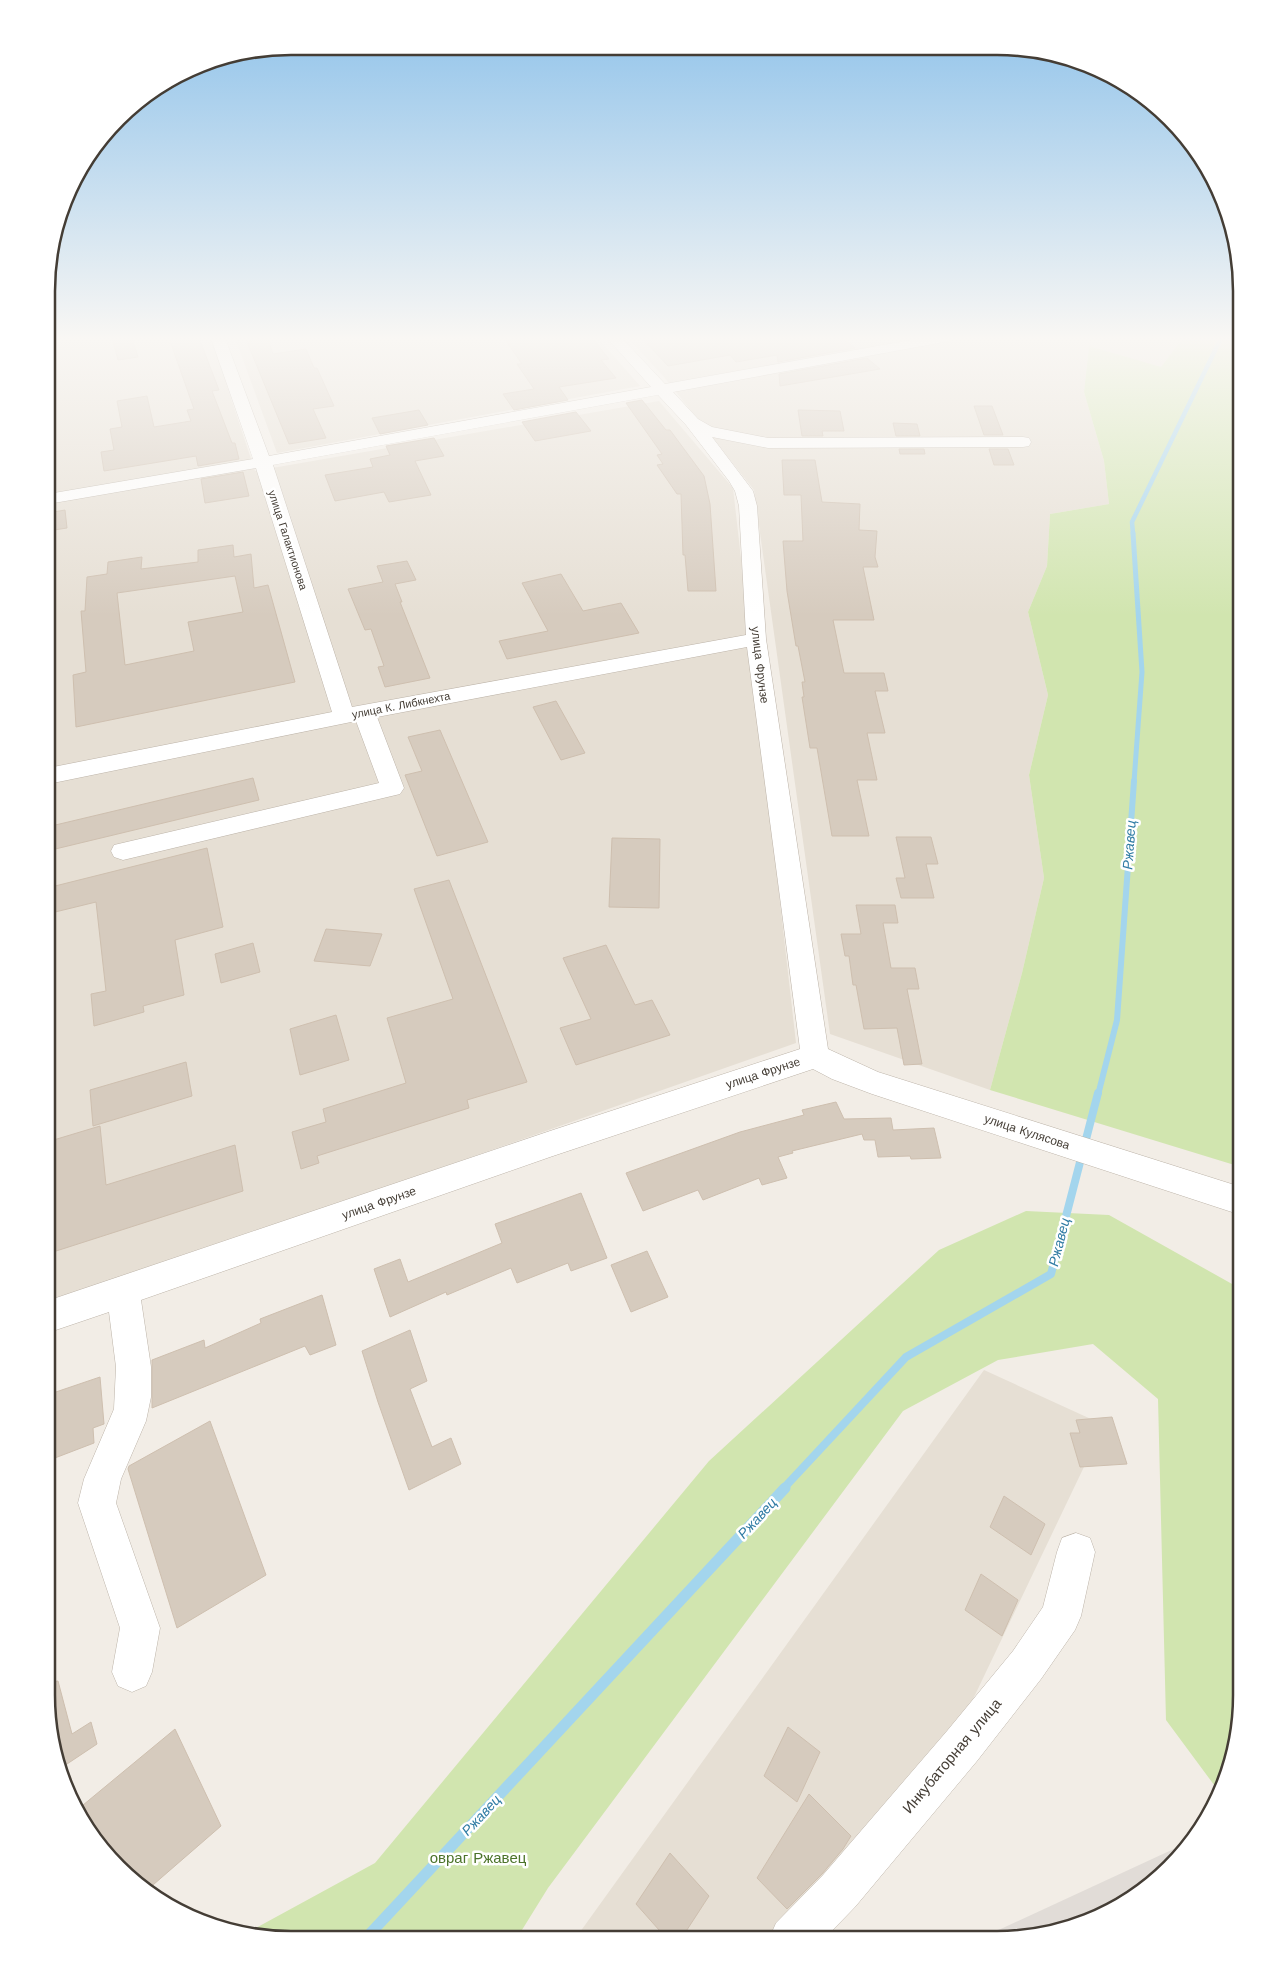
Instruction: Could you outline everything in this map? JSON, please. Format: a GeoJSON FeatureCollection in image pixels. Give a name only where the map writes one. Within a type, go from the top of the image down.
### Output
{"type":"FeatureCollection","features":[{"type":"Feature","properties":{"kind":"street","name":"улица Галактионова"},"geometry":{"type":"LineString","coordinates":[[123,851],[392,788],[354,714],[252,431]]}},
{"type":"Feature","properties":{"kind":"street"},"geometry":{"type":"LineString","coordinates":[[55,498],[432,431]]}},
{"type":"Feature","properties":{"kind":"street","name":"улица Фрунзе"},"geometry":{"type":"LineString","coordinates":[[55,1314],[560,1141],[815,1056],[756,639],[748,506],[744,492],[698,431]]}},
{"type":"Feature","properties":{"kind":"street"},"geometry":{"type":"LineString","coordinates":[[706,431],[768,443],[1023,442]]}},
{"type":"Feature","properties":{"kind":"street","name":"улица К. Либкнехта"},"geometry":{"type":"LineString","coordinates":[[55,775],[354,714],[756,639]]}},
{"type":"Feature","properties":{"kind":"street","name":"улица Кулясова"},"geometry":{"type":"LineString","coordinates":[[815,1056],[842,1070],[872,1082],[1233,1198]]}},
{"type":"Feature","properties":{"kind":"street"},"geometry":{"type":"LineString","coordinates":[[123,1291],[134,1380],[132,1408],[99,1488],[97,1503],[140,1628],[132,1672]]}},
{"type":"Feature","properties":{"kind":"street","name":"Инкубаторная улица"},"geometry":{"type":"LineString","coordinates":[[800,1931],[839,1892],[962,1746],[1027,1665],[1061,1616],[1076,1552]]}},
{"type":"Feature","properties":{"kind":"shaded area"},"geometry":{"type":"Polygon","coordinates":[[[55,431],[242,431],[255,471],[488,431],[684,431],[733,488],[796,1043],[55,1303],[55,431]]]}},
{"type":"Feature","properties":{"kind":"shaded area"},"geometry":{"type":"Polygon","coordinates":[[[269,431],[398,431],[277,453],[269,431]]]}},
{"type":"Feature","properties":{"kind":"shaded area"},"geometry":{"type":"Polygon","coordinates":[[[707,431],[1095,431],[1104,461],[1109,504],[1050,514],[1047,566],[1028,612],[1048,695],[1029,775],[1044,878],[1022,973],[990,1090],[830,1034],[754,490],[707,431]]]}},
{"type":"Feature","properties":{"kind":"shaded area"},"geometry":{"type":"Polygon","coordinates":[[[984,1370],[1104,1425],[964,1718],[824,1931],[581,1931],[984,1370]]]}},
{"type":"Feature","properties":{"kind":"shaded area"},"geometry":{"type":"Polygon","coordinates":[[[1178,1847],[1153,1873],[1102,1907],[1058,1923],[1028,1929],[996,1931],[1178,1847]]]}},
{"type":"Feature","properties":{"kind":"green space"},"geometry":{"type":"Polygon","coordinates":[[[1095,431],[1233,431],[1233,1165],[990,1090],[1022,973],[1044,878],[1029,775],[1048,695],[1028,612],[1047,566],[1050,514],[1109,504],[1104,461],[1095,431]]]}},
{"type":"Feature","properties":{"kind":"green space","name":"овраг Ржавец"},"geometry":{"type":"Polygon","coordinates":[[[1026,1211],[1109,1215],[1233,1285],[1233,1695],[1231,1726],[1225,1756],[1215,1786],[1166,1720],[1158,1399],[1093,1344],[998,1360],[903,1411],[548,1888],[521,1931],[291,1931],[256,1928],[375,1863],[709,1461],[939,1250],[1026,1211]]]}},
{"type":"Feature","properties":{"kind":"building"},"geometry":{"type":"Polygon","coordinates":[[[110,431],[227,431],[232,443],[235,443],[239,459],[198,466],[196,456],[104,471],[101,452],[114,450],[110,431]]]}},
{"type":"Feature","properties":{"kind":"building"},"geometry":{"type":"Polygon","coordinates":[[[284,431],[323,431],[326,438],[289,444],[284,431]]]}},
{"type":"Feature","properties":{"kind":"building"},"geometry":{"type":"Polygon","coordinates":[[[378,431],[398,431],[380,434],[378,431]]]}},
{"type":"Feature","properties":{"kind":"building"},"geometry":{"type":"Polygon","coordinates":[[[528,431],[591,431],[535,441],[528,431]]]}},
{"type":"Feature","properties":{"kind":"building"},"geometry":{"type":"Polygon","coordinates":[[[646,431],[671,431],[704,476],[710,504],[716,591],[688,591],[685,555],[683,555],[681,494],[677,494],[657,465],[663,464],[657,455],[662,454],[646,431]]]}},
{"type":"Feature","properties":{"kind":"building"},"geometry":{"type":"Polygon","coordinates":[[[801,431],[844,431],[822,431],[823,436],[802,436],[801,431]]]}},
{"type":"Feature","properties":{"kind":"building"},"geometry":{"type":"Polygon","coordinates":[[[895,431],[919,431],[920,436],[896,436],[895,431]]]}},
{"type":"Feature","properties":{"kind":"building"},"geometry":{"type":"Polygon","coordinates":[[[983,431],[1001,431],[1003,435],[984,435],[983,431]]]}},
{"type":"Feature","properties":{"kind":"building"},"geometry":{"type":"Polygon","coordinates":[[[434,438],[444,456],[415,461],[431,495],[389,502],[384,492],[335,501],[325,475],[373,467],[370,459],[390,455],[386,446],[434,438]]]}},
{"type":"Feature","properties":{"kind":"building"},"geometry":{"type":"Polygon","coordinates":[[[899,449],[924,449],[925,454],[900,454],[899,449]]]}},
{"type":"Feature","properties":{"kind":"building"},"geometry":{"type":"Polygon","coordinates":[[[989,449],[1008,449],[1014,465],[994,465],[989,449]]]}},
{"type":"Feature","properties":{"kind":"building"},"geometry":{"type":"Polygon","coordinates":[[[782,460],[815,460],[822,502],[860,504],[859,530],[877,531],[875,557],[878,567],[863,567],[874,620],[833,620],[844,673],[884,673],[888,691],[875,691],[885,733],[867,733],[877,780],[857,780],[869,836],[832,836],[817,748],[810,748],[802,697],[804,697],[802,682],[805,682],[798,646],[796,646],[787,591],[783,541],[803,541],[801,495],[784,495],[782,460]]]}},
{"type":"Feature","properties":{"kind":"building"},"geometry":{"type":"Polygon","coordinates":[[[243,472],[249,496],[205,503],[201,479],[243,472]]]}},
{"type":"Feature","properties":{"kind":"building"},"geometry":{"type":"Polygon","coordinates":[[[65,510],[67,528],[55,530],[55,512],[65,510]]]}},
{"type":"Feature","properties":{"kind":"building"},"geometry":{"type":"Polygon","coordinates":[[[233,545],[234,557],[251,554],[254,588],[268,585],[295,682],[76,727],[73,675],[86,672],[81,611],[85,611],[87,577],[107,574],[108,562],[142,557],[141,569],[198,562],[198,550],[233,545]],[[235,576],[117,593],[125,665],[194,651],[188,622],[243,612],[235,576]]]}},
{"type":"Feature","properties":{"kind":"building"},"geometry":{"type":"Polygon","coordinates":[[[407,561],[416,580],[395,584],[402,602],[400,602],[430,678],[385,687],[378,667],[384,666],[371,629],[365,630],[348,589],[383,582],[377,566],[407,561]]]}},
{"type":"Feature","properties":{"kind":"building"},"geometry":{"type":"Polygon","coordinates":[[[561,574],[583,611],[621,603],[639,633],[507,659],[499,641],[548,631],[522,583],[561,574]]]}},
{"type":"Feature","properties":{"kind":"building"},"geometry":{"type":"Polygon","coordinates":[[[556,701],[585,753],[561,760],[533,707],[556,701]]]}},
{"type":"Feature","properties":{"kind":"building"},"geometry":{"type":"Polygon","coordinates":[[[440,730],[488,842],[437,856],[405,775],[422,771],[408,737],[440,730]]]}},
{"type":"Feature","properties":{"kind":"building"},"geometry":{"type":"Polygon","coordinates":[[[253,778],[259,800],[55,849],[55,825],[253,778]]]}},
{"type":"Feature","properties":{"kind":"building"},"geometry":{"type":"Polygon","coordinates":[[[896,837],[931,837],[938,864],[926,864],[934,898],[901,898],[896,878],[905,878],[896,837]]]}},
{"type":"Feature","properties":{"kind":"building"},"geometry":{"type":"Polygon","coordinates":[[[612,838],[660,839],[659,908],[609,907],[612,838]]]}},
{"type":"Feature","properties":{"kind":"building"},"geometry":{"type":"Polygon","coordinates":[[[207,848],[223,927],[175,940],[184,995],[143,1006],[144,1012],[94,1026],[91,994],[106,991],[96,902],[55,912],[55,886],[207,848]]]}},
{"type":"Feature","properties":{"kind":"building"},"geometry":{"type":"Polygon","coordinates":[[[449,880],[527,1082],[467,1100],[469,1108],[317,1156],[319,1163],[301,1169],[292,1132],[326,1122],[323,1109],[406,1083],[387,1018],[453,999],[414,889],[449,880]]]}},
{"type":"Feature","properties":{"kind":"building"},"geometry":{"type":"Polygon","coordinates":[[[856,905],[895,905],[898,923],[883,923],[891,968],[915,968],[919,989],[907,989],[922,1064],[904,1065],[897,1028],[864,1029],[856,985],[853,985],[849,956],[845,956],[841,934],[861,934],[856,905]]]}},
{"type":"Feature","properties":{"kind":"building"},"geometry":{"type":"Polygon","coordinates":[[[326,929],[382,934],[370,966],[314,961],[326,929]]]}},
{"type":"Feature","properties":{"kind":"building"},"geometry":{"type":"Polygon","coordinates":[[[253,943],[260,972],[221,983],[215,954],[253,943]]]}},
{"type":"Feature","properties":{"kind":"building"},"geometry":{"type":"Polygon","coordinates":[[[606,945],[635,1005],[652,1000],[670,1035],[576,1065],[560,1028],[591,1019],[563,958],[606,945]]]}},
{"type":"Feature","properties":{"kind":"building"},"geometry":{"type":"Polygon","coordinates":[[[336,1015],[349,1060],[300,1075],[290,1029],[336,1015]]]}},
{"type":"Feature","properties":{"kind":"building"},"geometry":{"type":"Polygon","coordinates":[[[186,1062],[192,1096],[93,1126],[90,1090],[186,1062]]]}},
{"type":"Feature","properties":{"kind":"building"},"geometry":{"type":"Polygon","coordinates":[[[836,1102],[844,1119],[891,1118],[893,1130],[934,1128],[941,1158],[911,1159],[910,1156],[878,1157],[875,1140],[864,1140],[862,1134],[792,1151],[793,1153],[778,1157],[787,1178],[762,1185],[759,1178],[703,1200],[698,1190],[643,1211],[626,1173],[740,1132],[804,1115],[802,1110],[836,1102]]]}},
{"type":"Feature","properties":{"kind":"building"},"geometry":{"type":"Polygon","coordinates":[[[100,1126],[106,1185],[235,1145],[243,1191],[55,1251],[55,1140],[100,1126]]]}},
{"type":"Feature","properties":{"kind":"building"},"geometry":{"type":"Polygon","coordinates":[[[581,1193],[607,1258],[571,1271],[568,1263],[517,1283],[511,1268],[447,1295],[446,1292],[390,1317],[374,1269],[400,1259],[408,1282],[502,1243],[495,1224],[581,1193]]]}},
{"type":"Feature","properties":{"kind":"building"},"geometry":{"type":"Polygon","coordinates":[[[647,1251],[668,1297],[631,1312],[611,1265],[647,1251]]]}},
{"type":"Feature","properties":{"kind":"building"},"geometry":{"type":"Polygon","coordinates":[[[322,1295],[336,1345],[310,1355],[305,1346],[152,1408],[152,1360],[204,1340],[205,1348],[261,1323],[260,1319],[322,1295]]]}},
{"type":"Feature","properties":{"kind":"building"},"geometry":{"type":"Polygon","coordinates":[[[410,1330],[427,1381],[410,1389],[432,1447],[451,1438],[461,1464],[409,1490],[362,1351],[410,1330]]]}},
{"type":"Feature","properties":{"kind":"building"},"geometry":{"type":"Polygon","coordinates":[[[100,1377],[104,1424],[93,1428],[94,1443],[55,1458],[55,1392],[100,1377]]]}},
{"type":"Feature","properties":{"kind":"building"},"geometry":{"type":"Polygon","coordinates":[[[1112,1417],[1127,1464],[1080,1467],[1070,1433],[1080,1433],[1076,1420],[1112,1417]]]}},
{"type":"Feature","properties":{"kind":"building"},"geometry":{"type":"Polygon","coordinates":[[[210,1421],[266,1575],[177,1628],[128,1469],[129,1466],[210,1421]]]}},
{"type":"Feature","properties":{"kind":"building"},"geometry":{"type":"Polygon","coordinates":[[[1004,1496],[1045,1524],[1031,1555],[990,1527],[1004,1496]]]}},
{"type":"Feature","properties":{"kind":"building"},"geometry":{"type":"Polygon","coordinates":[[[981,1574],[1018,1600],[1002,1636],[965,1610],[981,1574]]]}},
{"type":"Feature","properties":{"kind":"building"},"geometry":{"type":"Polygon","coordinates":[[[58,1681],[72,1734],[91,1722],[97,1744],[66,1765],[57,1726],[55,1682],[58,1681]]]}},
{"type":"Feature","properties":{"kind":"building"},"geometry":{"type":"Polygon","coordinates":[[[788,1727],[820,1752],[797,1802],[764,1776],[788,1727]]]}},
{"type":"Feature","properties":{"kind":"building"},"geometry":{"type":"Polygon","coordinates":[[[175,1729],[221,1826],[152,1886],[135,1873],[113,1851],[82,1806],[175,1729]]]}},
{"type":"Feature","properties":{"kind":"building"},"geometry":{"type":"Polygon","coordinates":[[[809,1794],[851,1836],[843,1849],[822,1874],[787,1909],[757,1878],[809,1794]]]}},
{"type":"Feature","properties":{"kind":"building"},"geometry":{"type":"Polygon","coordinates":[[[670,1853],[709,1896],[686,1931],[660,1931],[636,1904],[670,1853]]]}},
{"type":"Feature","properties":{"kind":"waterway","name":"Ржавец"},"geometry":{"type":"LineString","coordinates":[[1133,534],[1132,522],[1176,431]]}},
{"type":"Feature","properties":{"kind":"waterway","name":"Ржавец"},"geometry":{"type":"LineString","coordinates":[[1133,533],[1142,672],[1134,782]]}},
{"type":"Feature","properties":{"kind":"waterway","name":"Ржавец"},"geometry":{"type":"LineString","coordinates":[[1098,1095],[1117,1020],[1134,781]]}},
{"type":"Feature","properties":{"kind":"waterway","name":"Ржавец"},"geometry":{"type":"LineString","coordinates":[[783,1489],[906,1357],[1051,1274],[1098,1093]]}},
{"type":"Feature","properties":{"kind":"waterway","name":"Ржавец"},"geometry":{"type":"LineString","coordinates":[[373,1931],[785,1488]]}}]}
